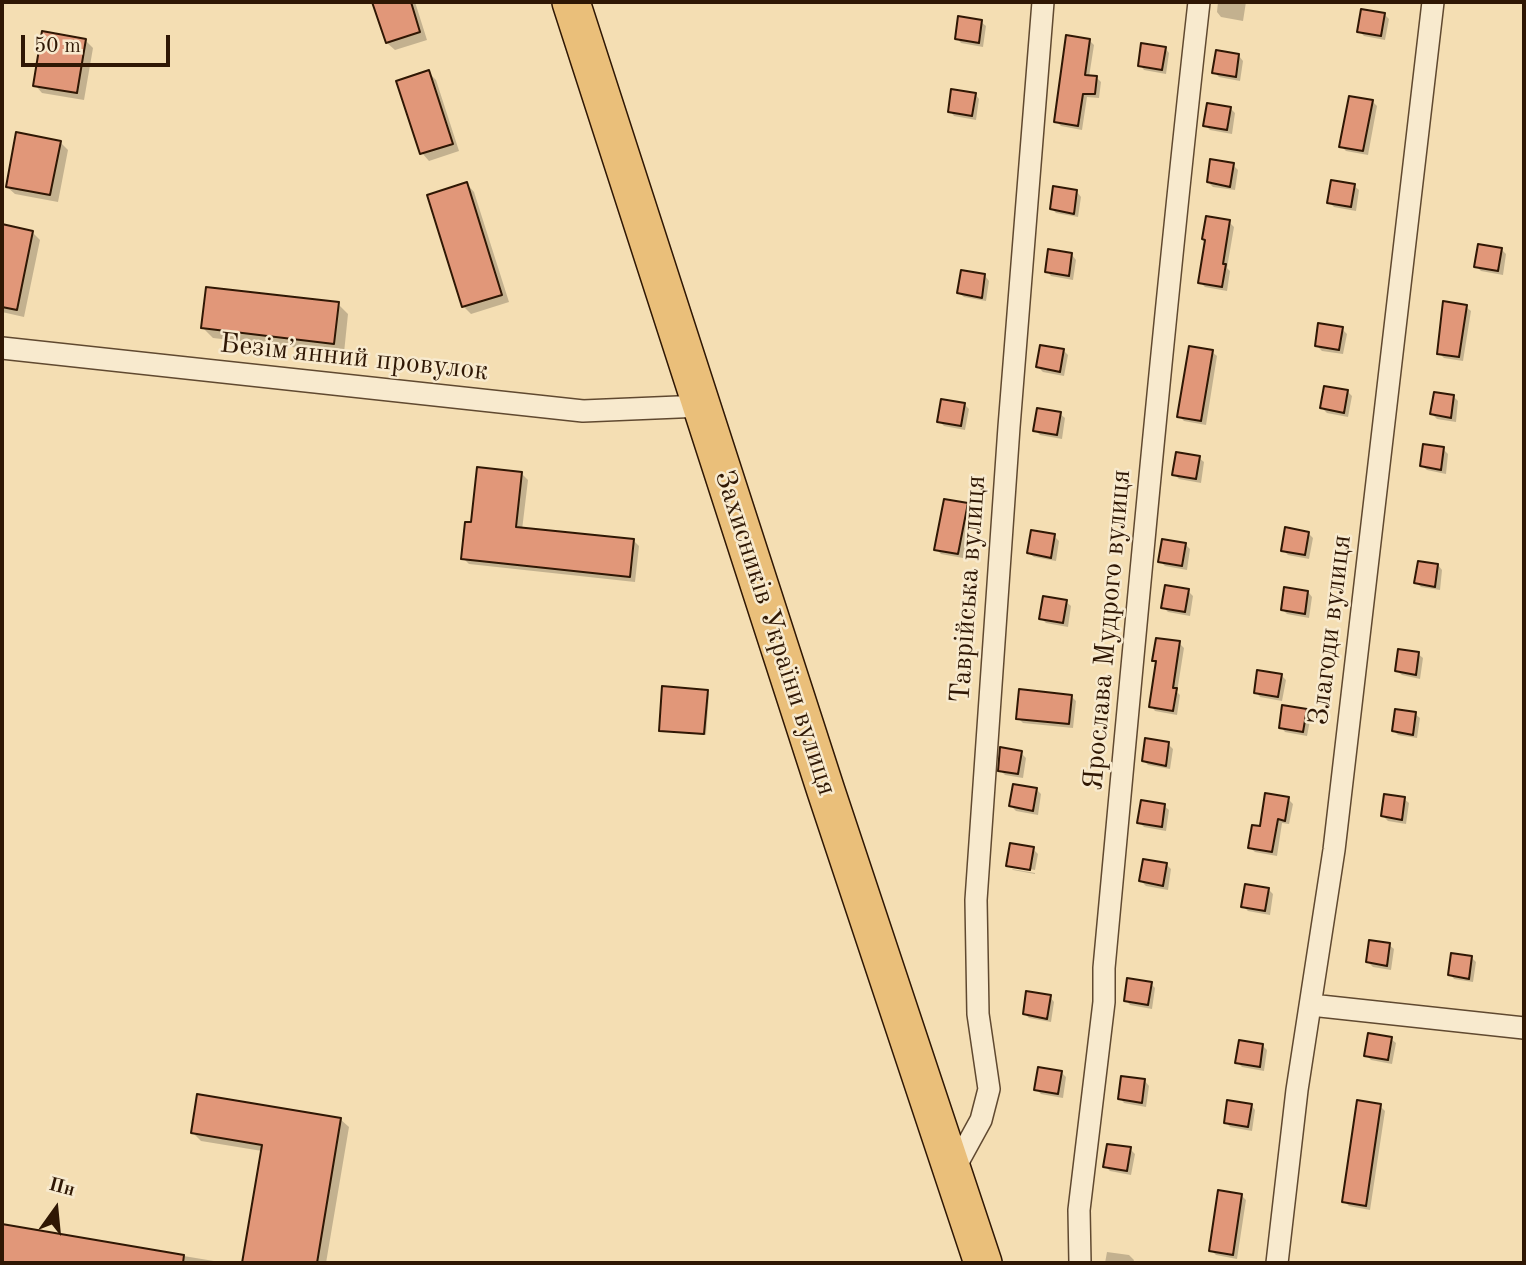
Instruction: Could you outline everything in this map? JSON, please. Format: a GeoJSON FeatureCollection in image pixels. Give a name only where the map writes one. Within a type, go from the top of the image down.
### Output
{"type":"FeatureCollection","features":[{"type":"Feature","properties":{"kind":"highway","name":"Захисників України вулиця"},"geometry":{"type":"LineString","coordinates":[[571,2],[826,791],[983,1263]]}},
{"type":"Feature","properties":{"kind":"street","name":"Таврійська вулиця"},"geometry":{"type":"LineString","coordinates":[[953,1171],[981,1121],[989,1089],[978,1014],[976,900],[1008,440],[1044,2]]}},
{"type":"Feature","properties":{"kind":"street","name":"Ярослава Мудрого вулиця"},"geometry":{"type":"LineString","coordinates":[[1080,1263],[1079,1210],[1104,1002],[1104,968],[1126,731],[1177,197],[1199,2]]}},
{"type":"Feature","properties":{"kind":"street","name":"Злагоди вулиця"},"geometry":{"type":"LineString","coordinates":[[1277,1263],[1297,1090],[1334,850],[1433,2]]}},
{"type":"Feature","properties":{"kind":"street","name":"Безімʼянний провулок"},"geometry":{"type":"LineString","coordinates":[[2,348],[583,411],[702,406]]}},
{"type":"Feature","properties":{"kind":"street"},"geometry":{"type":"LineString","coordinates":[[1311,1005],[1524,1028]]}},
{"type":"Feature","properties":{"kind":"building"},"geometry":{"type":"Polygon","coordinates":[[[372,2],[411,2],[420,32],[386,43],[372,2]]]}},
{"type":"Feature","properties":{"kind":"building"},"geometry":{"type":"Polygon","coordinates":[[[1361,9],[1385,13],[1381,36],[1357,32],[1361,9]]]}},
{"type":"Feature","properties":{"kind":"building"},"geometry":{"type":"Polygon","coordinates":[[[958,16],[982,20],[979,43],[955,39],[958,16]]]}},
{"type":"Feature","properties":{"kind":"building"},"geometry":{"type":"Polygon","coordinates":[[[42,31],[86,39],[77,93],[33,86],[42,31]]]}},
{"type":"Feature","properties":{"kind":"building"},"geometry":{"type":"Polygon","coordinates":[[[1066,35],[1090,39],[1085,75],[1097,76],[1095,94],[1083,94],[1078,126],[1054,122],[1066,35]]]}},
{"type":"Feature","properties":{"kind":"building"},"geometry":{"type":"Polygon","coordinates":[[[1141,43],[1166,47],[1162,70],[1138,66],[1141,43]]]}},
{"type":"Feature","properties":{"kind":"building"},"geometry":{"type":"Polygon","coordinates":[[[1216,50],[1239,54],[1236,77],[1212,73],[1216,50]]]}},
{"type":"Feature","properties":{"kind":"building"},"geometry":{"type":"Polygon","coordinates":[[[429,70],[453,144],[420,154],[396,81],[429,70]]]}},
{"type":"Feature","properties":{"kind":"building"},"geometry":{"type":"Polygon","coordinates":[[[951,89],[976,93],[972,116],[948,112],[951,89]]]}},
{"type":"Feature","properties":{"kind":"building"},"geometry":{"type":"Polygon","coordinates":[[[1349,96],[1373,100],[1363,151],[1339,147],[1349,96]]]}},
{"type":"Feature","properties":{"kind":"building"},"geometry":{"type":"Polygon","coordinates":[[[1207,103],[1231,107],[1227,130],[1203,126],[1207,103]]]}},
{"type":"Feature","properties":{"kind":"building"},"geometry":{"type":"Polygon","coordinates":[[[16,132],[61,141],[50,195],[6,187],[16,132]]]}},
{"type":"Feature","properties":{"kind":"building"},"geometry":{"type":"Polygon","coordinates":[[[1210,159],[1234,163],[1230,187],[1207,182],[1210,159]]]}},
{"type":"Feature","properties":{"kind":"building"},"geometry":{"type":"Polygon","coordinates":[[[1331,180],[1355,184],[1351,207],[1327,203],[1331,180]]]}},
{"type":"Feature","properties":{"kind":"building"},"geometry":{"type":"Polygon","coordinates":[[[467,182],[502,295],[462,307],[427,195],[467,182]]]}},
{"type":"Feature","properties":{"kind":"building"},"geometry":{"type":"Polygon","coordinates":[[[1053,186],[1077,190],[1074,214],[1050,209],[1053,186]]]}},
{"type":"Feature","properties":{"kind":"building"},"geometry":{"type":"Polygon","coordinates":[[[1206,216],[1230,220],[1222,287],[1198,283],[1206,216]]]}},
{"type":"Feature","properties":{"kind":"building"},"geometry":{"type":"Polygon","coordinates":[[[2,224],[33,231],[17,310],[2,307],[2,224]]]}},
{"type":"Feature","properties":{"kind":"building"},"geometry":{"type":"Polygon","coordinates":[[[1478,244],[1502,248],[1498,271],[1474,267],[1478,244]]]}},
{"type":"Feature","properties":{"kind":"building"},"geometry":{"type":"Polygon","coordinates":[[[1048,249],[1072,253],[1069,276],[1045,272],[1048,249]]]}},
{"type":"Feature","properties":{"kind":"building"},"geometry":{"type":"Polygon","coordinates":[[[961,270],[985,274],[982,298],[957,293],[961,270]]]}},
{"type":"Feature","properties":{"kind":"building"},"geometry":{"type":"Polygon","coordinates":[[[206,287],[339,302],[334,344],[201,328],[206,287]]]}},
{"type":"Feature","properties":{"kind":"building"},"geometry":{"type":"Polygon","coordinates":[[[1443,301],[1467,305],[1459,357],[1437,354],[1443,301]]]}},
{"type":"Feature","properties":{"kind":"building"},"geometry":{"type":"Polygon","coordinates":[[[1318,323],[1343,327],[1339,350],[1315,346],[1318,323]]]}},
{"type":"Feature","properties":{"kind":"building"},"geometry":{"type":"Polygon","coordinates":[[[1040,345],[1064,349],[1060,372],[1036,367],[1040,345]]]}},
{"type":"Feature","properties":{"kind":"building"},"geometry":{"type":"Polygon","coordinates":[[[1189,346],[1213,350],[1201,421],[1177,417],[1189,346]]]}},
{"type":"Feature","properties":{"kind":"building"},"geometry":{"type":"Polygon","coordinates":[[[1324,386],[1348,390],[1344,413],[1320,408],[1324,386]]]}},
{"type":"Feature","properties":{"kind":"building"},"geometry":{"type":"Polygon","coordinates":[[[1434,392],[1454,395],[1451,418],[1430,414],[1434,392]]]}},
{"type":"Feature","properties":{"kind":"building"},"geometry":{"type":"Polygon","coordinates":[[[941,399],[965,403],[961,426],[937,422],[941,399]]]}},
{"type":"Feature","properties":{"kind":"building"},"geometry":{"type":"Polygon","coordinates":[[[1037,408],[1061,412],[1057,435],[1033,431],[1037,408]]]}},
{"type":"Feature","properties":{"kind":"building"},"geometry":{"type":"Polygon","coordinates":[[[1423,444],[1444,447],[1441,470],[1420,466],[1423,444]]]}},
{"type":"Feature","properties":{"kind":"building"},"geometry":{"type":"Polygon","coordinates":[[[1176,452],[1200,456],[1196,479],[1172,475],[1176,452]]]}},
{"type":"Feature","properties":{"kind":"building"},"geometry":{"type":"Polygon","coordinates":[[[477,467],[522,472],[516,527],[634,539],[630,577],[461,559],[465,522],[471,522],[477,467]]]}},
{"type":"Feature","properties":{"kind":"building"},"geometry":{"type":"Polygon","coordinates":[[[944,499],[968,503],[958,554],[934,550],[944,499]]]}},
{"type":"Feature","properties":{"kind":"building"},"geometry":{"type":"Polygon","coordinates":[[[1285,527],[1309,532],[1305,555],[1281,551],[1285,527]]]}},
{"type":"Feature","properties":{"kind":"building"},"geometry":{"type":"Polygon","coordinates":[[[1031,530],[1055,534],[1051,558],[1027,553],[1031,530]]]}},
{"type":"Feature","properties":{"kind":"building"},"geometry":{"type":"Polygon","coordinates":[[[1162,539],[1186,543],[1182,566],[1158,562],[1162,539]]]}},
{"type":"Feature","properties":{"kind":"building"},"geometry":{"type":"Polygon","coordinates":[[[1418,561],[1438,564],[1435,587],[1414,583],[1418,561]]]}},
{"type":"Feature","properties":{"kind":"building"},"geometry":{"type":"Polygon","coordinates":[[[1165,585],[1189,589],[1185,612],[1161,608],[1165,585]]]}},
{"type":"Feature","properties":{"kind":"building"},"geometry":{"type":"Polygon","coordinates":[[[1284,587],[1308,591],[1305,614],[1281,610],[1284,587]]]}},
{"type":"Feature","properties":{"kind":"building"},"geometry":{"type":"Polygon","coordinates":[[[1043,596],[1067,600],[1063,623],[1039,619],[1043,596]]]}},
{"type":"Feature","properties":{"kind":"building"},"geometry":{"type":"Polygon","coordinates":[[[1156,638],[1180,641],[1173,688],[1177,688],[1173,711],[1149,707],[1156,661],[1152,661],[1156,638]]]}},
{"type":"Feature","properties":{"kind":"building"},"geometry":{"type":"Polygon","coordinates":[[[1398,649],[1419,652],[1416,675],[1395,671],[1398,649]]]}},
{"type":"Feature","properties":{"kind":"building"},"geometry":{"type":"Polygon","coordinates":[[[1257,670],[1282,674],[1278,697],[1254,693],[1257,670]]]}},
{"type":"Feature","properties":{"kind":"building"},"geometry":{"type":"Polygon","coordinates":[[[662,686],[708,690],[704,734],[659,731],[662,686]]]}},
{"type":"Feature","properties":{"kind":"building"},"geometry":{"type":"Polygon","coordinates":[[[1019,689],[1072,695],[1069,724],[1016,719],[1019,689]]]}},
{"type":"Feature","properties":{"kind":"building"},"geometry":{"type":"Polygon","coordinates":[[[1282,705],[1307,709],[1303,732],[1279,728],[1282,705]]]}},
{"type":"Feature","properties":{"kind":"building"},"geometry":{"type":"Polygon","coordinates":[[[1395,709],[1416,712],[1413,735],[1392,731],[1395,709]]]}},
{"type":"Feature","properties":{"kind":"building"},"geometry":{"type":"Polygon","coordinates":[[[1145,738],[1169,742],[1166,766],[1142,761],[1145,738]]]}},
{"type":"Feature","properties":{"kind":"building"},"geometry":{"type":"Polygon","coordinates":[[[1000,747],[1022,751],[1018,774],[998,771],[1000,747]]]}},
{"type":"Feature","properties":{"kind":"building"},"geometry":{"type":"Polygon","coordinates":[[[1013,784],[1037,788],[1033,811],[1009,806],[1013,784]]]}},
{"type":"Feature","properties":{"kind":"building"},"geometry":{"type":"Polygon","coordinates":[[[1265,793],[1289,797],[1285,821],[1278,819],[1272,852],[1248,848],[1252,825],[1260,826],[1265,793]]]}},
{"type":"Feature","properties":{"kind":"building"},"geometry":{"type":"Polygon","coordinates":[[[1384,794],[1405,797],[1402,820],[1381,816],[1384,794]]]}},
{"type":"Feature","properties":{"kind":"building"},"geometry":{"type":"Polygon","coordinates":[[[1141,800],[1165,804],[1162,827],[1137,823],[1141,800]]]}},
{"type":"Feature","properties":{"kind":"building"},"geometry":{"type":"Polygon","coordinates":[[[1010,843],[1034,847],[1030,870],[1006,866],[1010,843]]]}},
{"type":"Feature","properties":{"kind":"building"},"geometry":{"type":"Polygon","coordinates":[[[1143,859],[1167,863],[1163,886],[1139,881],[1143,859]]]}},
{"type":"Feature","properties":{"kind":"building"},"geometry":{"type":"Polygon","coordinates":[[[1245,884],[1269,888],[1265,911],[1241,907],[1245,884]]]}},
{"type":"Feature","properties":{"kind":"building"},"geometry":{"type":"Polygon","coordinates":[[[1369,940],[1390,943],[1387,966],[1366,962],[1369,940]]]}},
{"type":"Feature","properties":{"kind":"building"},"geometry":{"type":"Polygon","coordinates":[[[1451,953],[1472,956],[1469,979],[1448,975],[1451,953]]]}},
{"type":"Feature","properties":{"kind":"building"},"geometry":{"type":"Polygon","coordinates":[[[1127,978],[1152,982],[1148,1005],[1124,1001],[1127,978]]]}},
{"type":"Feature","properties":{"kind":"building"},"geometry":{"type":"Polygon","coordinates":[[[1026,991],[1051,995],[1047,1019],[1023,1014],[1026,991]]]}},
{"type":"Feature","properties":{"kind":"building"},"geometry":{"type":"Polygon","coordinates":[[[1368,1033],[1392,1037],[1388,1060],[1364,1056],[1368,1033]]]}},
{"type":"Feature","properties":{"kind":"building"},"geometry":{"type":"Polygon","coordinates":[[[1239,1040],[1263,1044],[1260,1067],[1235,1063],[1239,1040]]]}},
{"type":"Feature","properties":{"kind":"building"},"geometry":{"type":"Polygon","coordinates":[[[1038,1067],[1062,1071],[1058,1094],[1034,1090],[1038,1067]]]}},
{"type":"Feature","properties":{"kind":"building"},"geometry":{"type":"Polygon","coordinates":[[[1121,1076],[1145,1079],[1142,1103],[1118,1099],[1121,1076]]]}},
{"type":"Feature","properties":{"kind":"building"},"geometry":{"type":"Polygon","coordinates":[[[197,1094],[341,1118],[317,1263],[242,1263],[262,1145],[191,1133],[197,1094]]]}},
{"type":"Feature","properties":{"kind":"building"},"geometry":{"type":"Polygon","coordinates":[[[1227,1100],[1252,1104],[1248,1127],[1224,1123],[1227,1100]]]}},
{"type":"Feature","properties":{"kind":"building"},"geometry":{"type":"Polygon","coordinates":[[[1357,1100],[1381,1104],[1366,1206],[1342,1202],[1357,1100]]]}},
{"type":"Feature","properties":{"kind":"building"},"geometry":{"type":"Polygon","coordinates":[[[1107,1144],[1131,1147],[1127,1171],[1103,1167],[1107,1144]]]}},
{"type":"Feature","properties":{"kind":"building"},"geometry":{"type":"Polygon","coordinates":[[[1218,1190],[1242,1194],[1233,1255],[1209,1251],[1218,1190]]]}},
{"type":"Feature","properties":{"kind":"building"},"geometry":{"type":"Polygon","coordinates":[[[2,1224],[184,1255],[183,1263],[2,1263],[2,1224]]]}}]}
